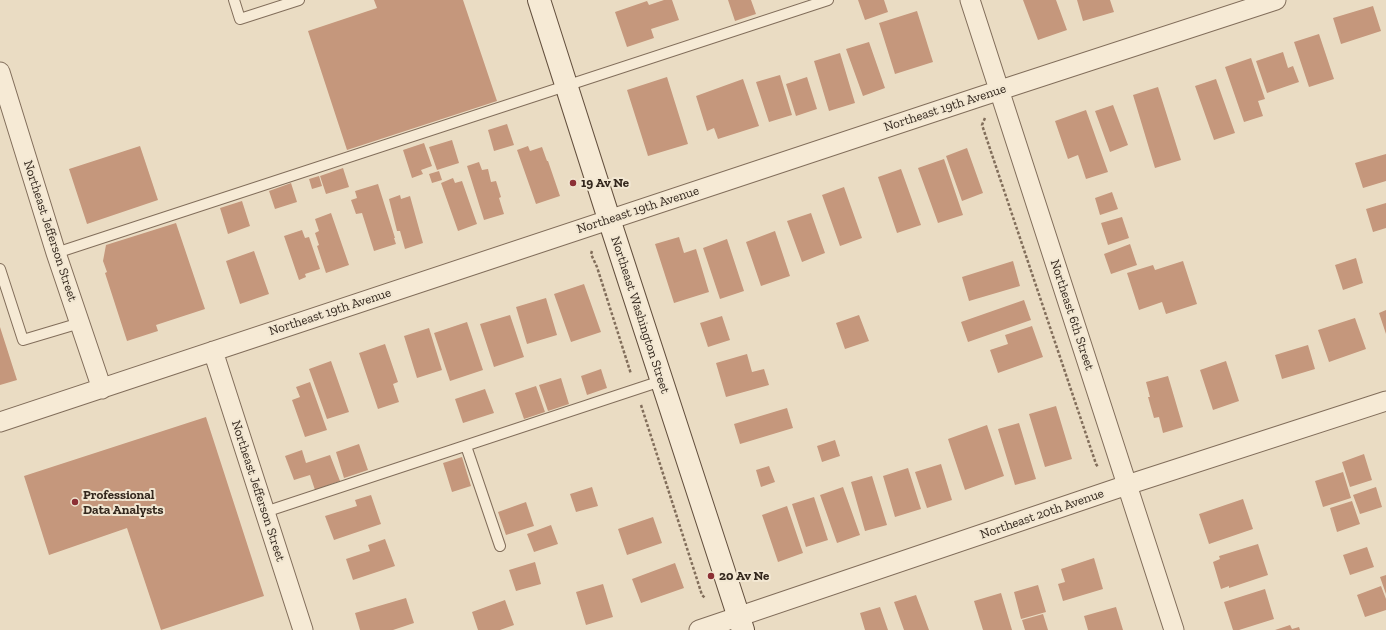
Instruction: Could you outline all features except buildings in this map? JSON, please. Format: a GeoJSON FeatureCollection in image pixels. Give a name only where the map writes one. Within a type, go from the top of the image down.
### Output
{"type":"FeatureCollection","features":[{"type":"Feature","properties":{"kind":"street","name":"Northeast Washington Street"},"geometry":{"type":"LineString","coordinates":[[539,0],[661,381],[741,623]]}},
{"type":"Feature","properties":{"kind":"street","name":"Northeast 6th Street"},"geometry":{"type":"LineString","coordinates":[[970,0],[1174,630]]}},
{"type":"Feature","properties":{"kind":"street","name":"Northeast 19th Avenue"},"geometry":{"type":"LineString","coordinates":[[0,422],[999,90],[1276,0]]}},
{"type":"Feature","properties":{"kind":"street","name":"Northeast Jefferson Street"},"geometry":{"type":"LineString","coordinates":[[0,72],[56,253],[102,389]]}},
{"type":"Feature","properties":{"kind":"street","name":"Northeast Jefferson Street"},"geometry":{"type":"LineString","coordinates":[[213,351],[303,630]]}},
{"type":"Feature","properties":{"kind":"street","name":"Northeast 20th Avenue"},"geometry":{"type":"LineString","coordinates":[[698,630],[741,623],[1127,485],[1386,401]]}},
{"type":"Feature","properties":{"kind":"lane"},"geometry":{"type":"LineString","coordinates":[[234,0],[240,18],[299,0]]}},
{"type":"Feature","properties":{"kind":"lane"},"geometry":{"type":"LineString","coordinates":[[56,253],[828,0]]}},
{"type":"Feature","properties":{"kind":"lane"},"geometry":{"type":"LineString","coordinates":[[0,269],[24,340],[80,323]]}},
{"type":"Feature","properties":{"kind":"lane"},"geometry":{"type":"LineString","coordinates":[[265,512],[661,381]]}},
{"type":"Feature","properties":{"kind":"lane"},"geometry":{"type":"LineString","coordinates":[[466,446],[500,546]]}},
{"type":"Feature","properties":{"kind":"path"},"geometry":{"type":"LineString","coordinates":[[986,118],[982,125],[1096,464],[1101,469]]}},
{"type":"Feature","properties":{"kind":"path"},"geometry":{"type":"LineString","coordinates":[[592,251],[591,254],[597,267],[702,595],[706,598]]}},
{"type":"Feature","properties":{"kind":"place","name":"19 Av Ne"},"geometry":{"type":"Point","coordinates":[573,183]}},
{"type":"Feature","properties":{"kind":"place","name":"Professional Data Analysts"},"geometry":{"type":"Point","coordinates":[75,502]}},
{"type":"Feature","properties":{"kind":"place","name":"20 Av Ne"},"geometry":{"type":"Point","coordinates":[711,576]}}]}
